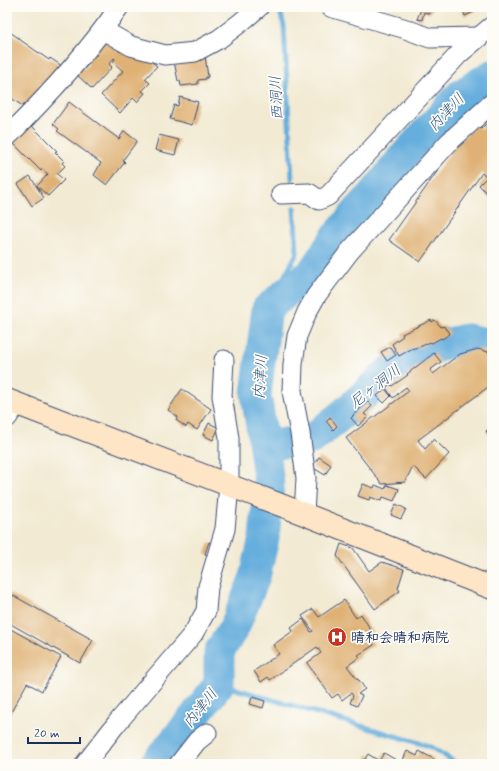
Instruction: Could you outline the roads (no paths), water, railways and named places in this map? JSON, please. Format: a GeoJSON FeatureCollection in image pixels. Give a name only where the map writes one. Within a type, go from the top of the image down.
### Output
{"type":"FeatureCollection","features":[{"type":"Feature","properties":{"kind":"street"},"geometry":{"type":"LineString","coordinates":[[7,137],[43,101],[103,30],[119,7]]}},
{"type":"Feature","properties":{"kind":"street"},"geometry":{"type":"LineString","coordinates":[[103,30],[132,46],[165,55],[195,52],[219,39],[259,7]]}},
{"type":"Feature","properties":{"kind":"street"},"geometry":{"type":"LineString","coordinates":[[330,7],[403,28],[430,38],[485,32]]}},
{"type":"Feature","properties":{"kind":"street"},"geometry":{"type":"LineString","coordinates":[[281,194],[309,193],[319,200],[328,196],[459,54],[485,32]]}},
{"type":"Feature","properties":{"kind":"street"},"geometry":{"type":"LineString","coordinates":[[304,514],[306,478],[292,391],[293,364],[297,336],[307,312],[316,296],[350,251],[449,142],[492,103]]}},
{"type":"Feature","properties":{"kind":"street"},"geometry":{"type":"LineString","coordinates":[[85,764],[117,723],[193,634],[206,611],[208,587],[225,529],[229,486],[229,438],[222,396],[224,360]]}},
{"type":"Feature","properties":{"kind":"street"},"geometry":{"type":"LineString","coordinates":[[10,407],[304,514],[492,588]]}},
{"type":"Feature","properties":{"kind":"street"},"geometry":{"type":"LineString","coordinates":[[179,764],[197,741],[207,733]]}},
{"type":"Feature","properties":{"kind":"waterway","name":"西洞川"},"geometry":{"type":"LineString","coordinates":[[281,15],[284,26],[292,179]]}},
{"type":"Feature","properties":{"kind":"waterway","name":"内津川"},"geometry":{"type":"LineString","coordinates":[[155,764],[219,684],[219,652],[235,626],[255,577],[264,538],[269,484],[256,394],[267,309],[300,281],[310,275],[335,238],[373,195],[399,162],[460,95],[492,75]]}},
{"type":"Feature","properties":{"kind":"waterway","name":"西洞川"},"geometry":{"type":"LineString","coordinates":[[267,309],[297,253],[294,208]]}},
{"type":"Feature","properties":{"kind":"waterway","name":"尼ヶ洞川"},"geometry":{"type":"LineString","coordinates":[[264,446],[312,439],[351,407],[391,370],[444,344],[467,339],[492,344]]}},
{"type":"Feature","properties":{"kind":"waterway"},"geometry":{"type":"LineString","coordinates":[[219,684],[429,746],[458,764]]}},
{"type":"Feature","properties":{"kind":"place","name":"晴和会晴和病院"},"geometry":{"type":"Point","coordinates":[337,637]}}]}
